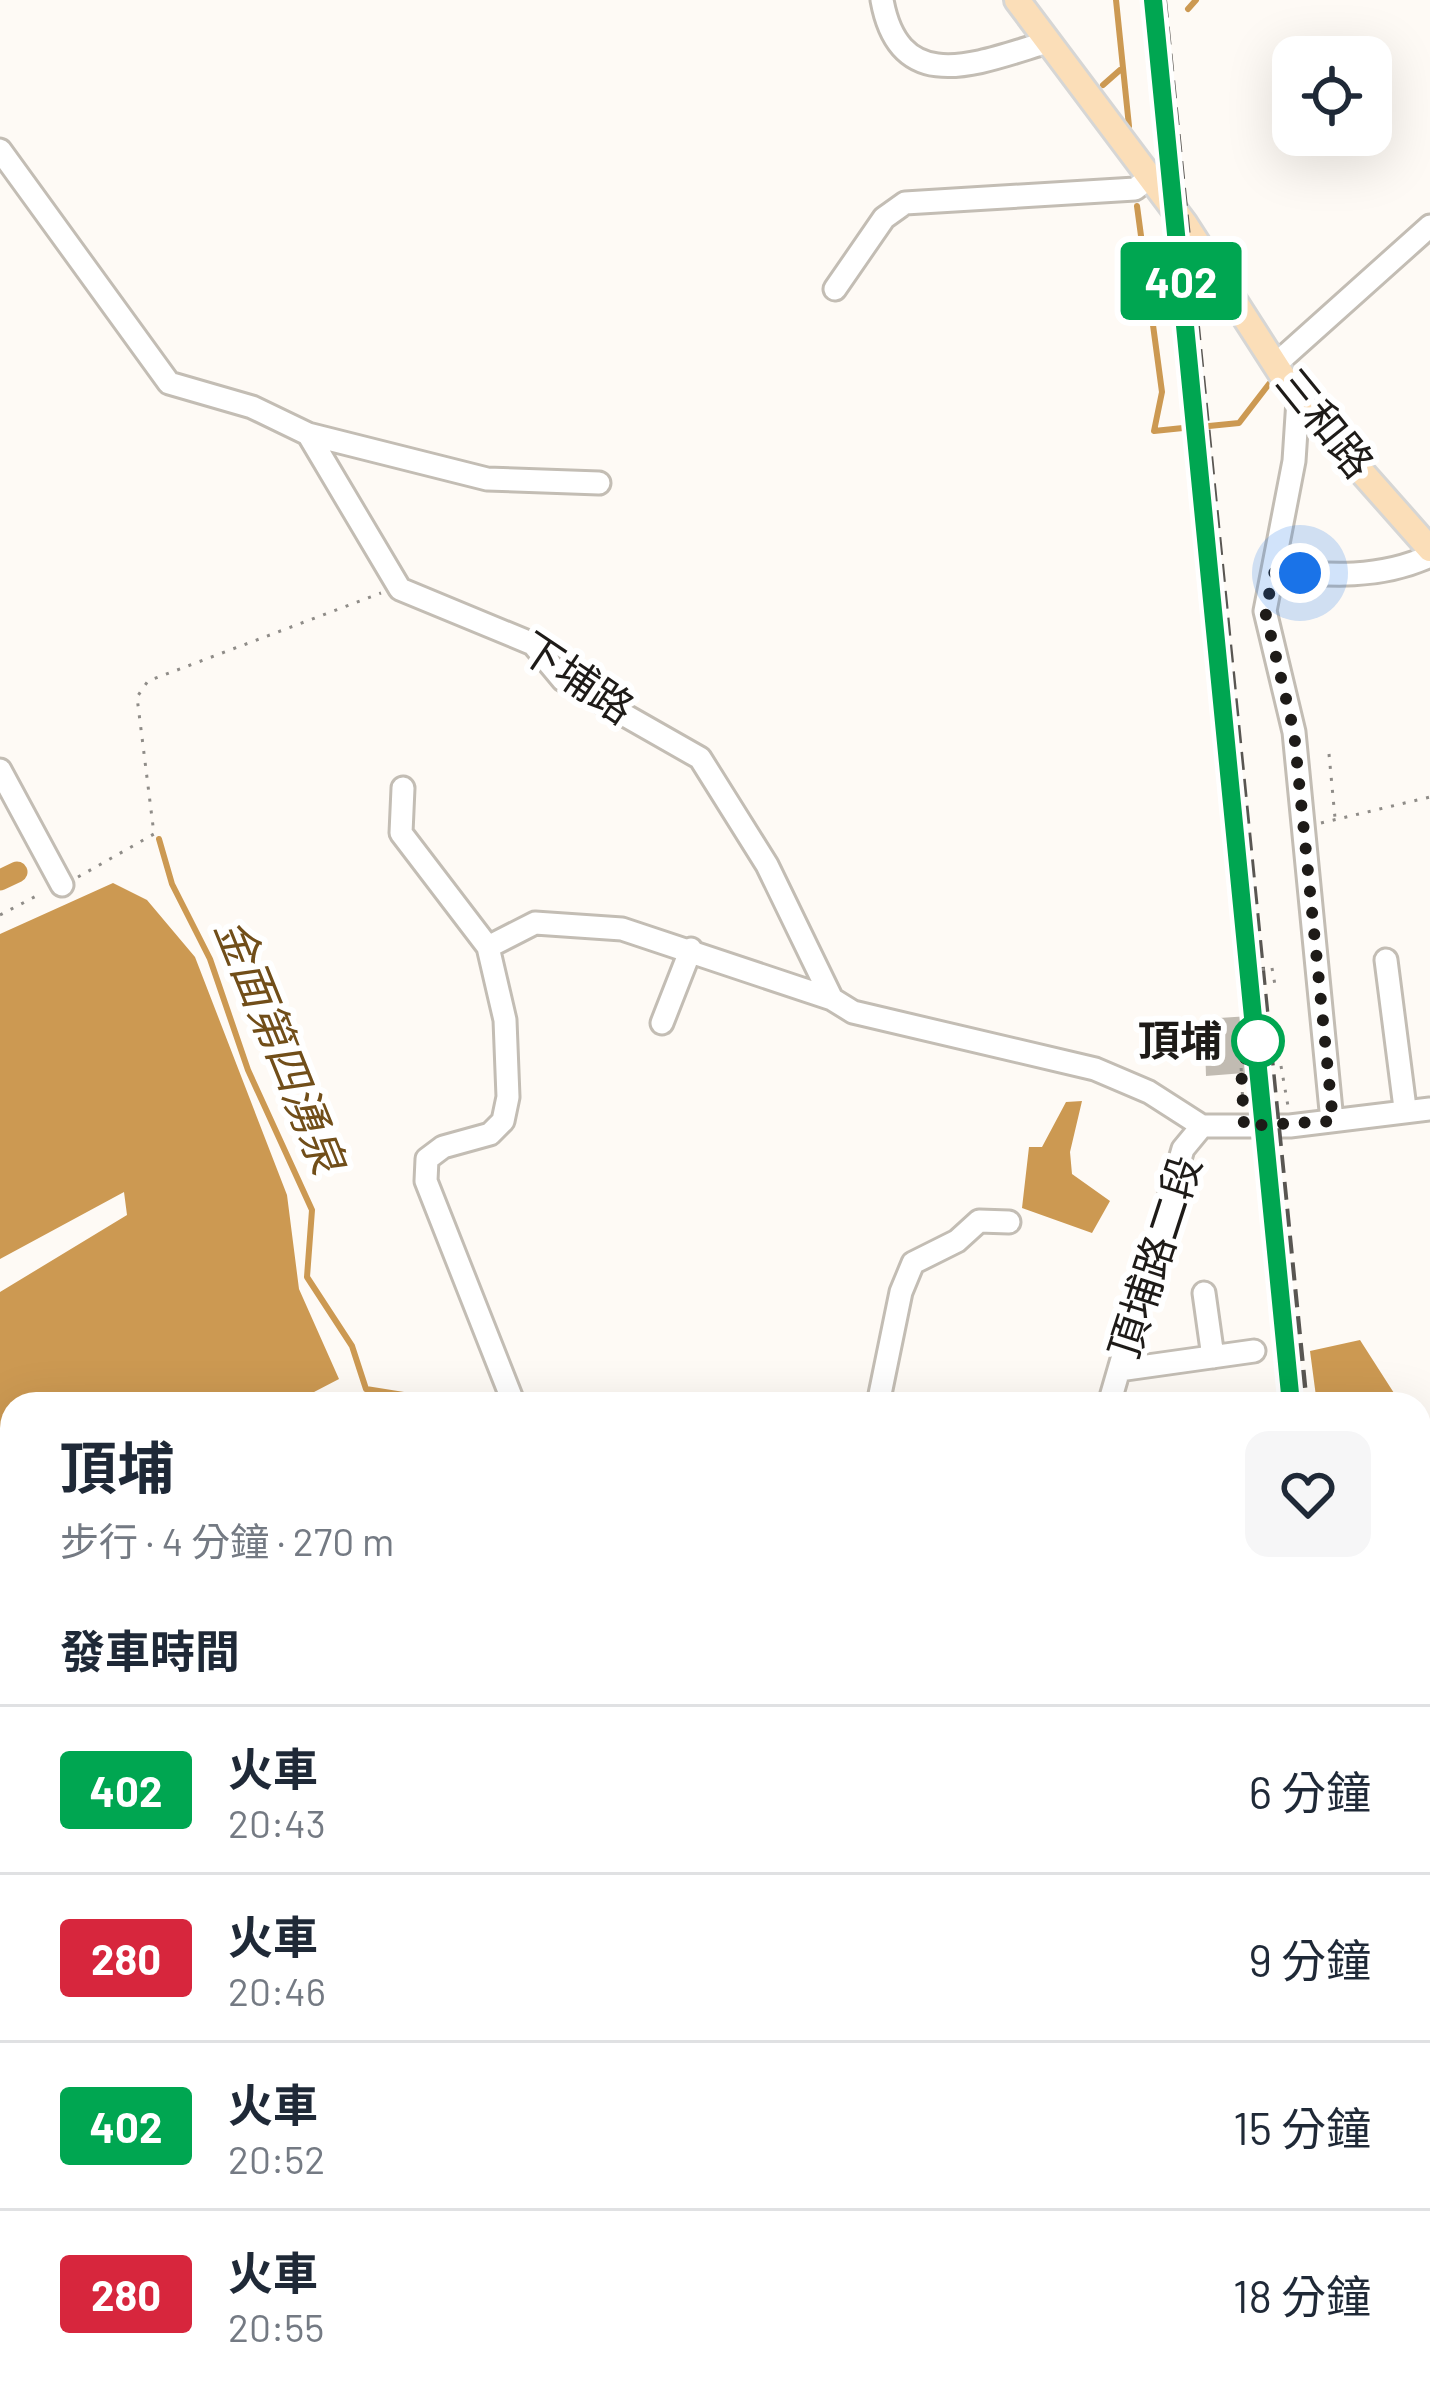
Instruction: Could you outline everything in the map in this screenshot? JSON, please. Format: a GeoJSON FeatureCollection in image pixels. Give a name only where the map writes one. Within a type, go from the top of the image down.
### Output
{"type":"FeatureCollection","features":[{"type":"Feature","properties":{"kind":"main road","name":"三和路"},"geometry":{"type":"LineString","coordinates":[[1017,0],[1150,178],[1298,400],[1430,552]]}},
{"type":"Feature","properties":{"kind":"street"},"geometry":{"type":"LineString","coordinates":[[882,0],[887,25],[905,54],[929,66],[970,65],[1048,42]]}},
{"type":"Feature","properties":{"kind":"street"},"geometry":{"type":"LineString","coordinates":[[0,149],[169,383],[252,407],[308,434],[487,479],[599,483]]}},
{"type":"Feature","properties":{"kind":"street"},"geometry":{"type":"LineString","coordinates":[[835,289],[884,218],[905,202],[1135,189],[1150,178]]}},
{"type":"Feature","properties":{"kind":"street"},"geometry":{"type":"LineString","coordinates":[[1276,364],[1430,226]]}},
{"type":"Feature","properties":{"kind":"street"},"geometry":{"type":"LineString","coordinates":[[1298,400],[1265,611],[1285,681],[1333,1121]]}},
{"type":"Feature","properties":{"kind":"street"},"geometry":{"type":"LineString","coordinates":[[308,434],[400,589]]}},
{"type":"Feature","properties":{"kind":"street"},"geometry":{"type":"LineString","coordinates":[[1275,570],[1326,575],[1397,571],[1430,552]]}},
{"type":"Feature","properties":{"kind":"street","name":"下埔路"},"geometry":{"type":"LineString","coordinates":[[400,589],[532,644],[563,680],[700,758],[767,865],[832,999]]}},
{"type":"Feature","properties":{"kind":"street"},"geometry":{"type":"LineString","coordinates":[[0,770],[62,885]]}},
{"type":"Feature","properties":{"kind":"street"},"geometry":{"type":"LineString","coordinates":[[403,788],[401,833],[488,947],[505,1020],[508,1097],[502,1121],[490,1134],[443,1148],[427,1159],[426,1181],[509,1392]]}},
{"type":"Feature","properties":{"kind":"street"},"geometry":{"type":"LineString","coordinates":[[488,947],[535,923],[622,928],[832,999],[853,1012],[1095,1070],[1149,1092],[1202,1126]]}},
{"type":"Feature","properties":{"kind":"street"},"geometry":{"type":"LineString","coordinates":[[662,1023],[691,950]]}},
{"type":"Feature","properties":{"kind":"street"},"geometry":{"type":"LineString","coordinates":[[1386,960],[1405,1108]]}},
{"type":"Feature","properties":{"kind":"street","name":"頂埔路二段"},"geometry":{"type":"LineString","coordinates":[[1113,1392],[1184,1149],[1202,1126],[1290,1126],[1430,1108]]}},
{"type":"Feature","properties":{"kind":"street"},"geometry":{"type":"LineString","coordinates":[[881,1392],[913,1264],[957,1241],[979,1221],[1009,1222]]}},
{"type":"Feature","properties":{"kind":"street"},"geometry":{"type":"LineString","coordinates":[[1204,1293],[1213,1357]]}},
{"type":"Feature","properties":{"kind":"street"},"geometry":{"type":"LineString","coordinates":[[1119,1370],[1254,1351]]}},
{"type":"Feature","properties":{"kind":"path"},"geometry":{"type":"LineString","coordinates":[[0,915],[154,833],[137,697],[148,681],[400,589]]}},
{"type":"Feature","properties":{"kind":"path"},"geometry":{"type":"LineString","coordinates":[[1329,754],[1335,820]]}},
{"type":"Feature","properties":{"kind":"path"},"geometry":{"type":"LineString","coordinates":[[1304,827],[1430,797]]}},
{"type":"Feature","properties":{"kind":"path"},"geometry":{"type":"LineString","coordinates":[[1241,982],[1238,973],[1272,968],[1275,985]]}},
{"type":"Feature","properties":{"kind":"path"},"geometry":{"type":"LineString","coordinates":[[1244,1126],[1241,1065],[1246,1065]]}},
{"type":"Feature","properties":{"kind":"path"},"geometry":{"type":"LineString","coordinates":[[1281,1066],[1290,1126]]}},
{"type":"Feature","properties":{"kind":"shaded area"},"geometry":{"type":"Polygon","coordinates":[[[113,883],[147,900],[195,957],[287,1195],[299,1289],[339,1379],[314,1392],[0,1392],[0,1292],[127,1215],[124,1192],[0,1259],[0,934],[113,883]]]}},
{"type":"Feature","properties":{"kind":"shaded area"},"geometry":{"type":"Polygon","coordinates":[[[1082,1101],[1070,1152],[1072,1174],[1110,1201],[1092,1233],[1022,1208],[1029,1147],[1042,1147],[1066,1102],[1082,1101]]]}},
{"type":"Feature","properties":{"kind":"shaded area"},"geometry":{"type":"Polygon","coordinates":[[[1360,1340],[1393,1392],[1315,1392],[1310,1351],[1360,1340]]]}},
{"type":"Feature","properties":{"kind":"building"},"geometry":{"type":"Polygon","coordinates":[[[1250,1016],[1257,1072],[1206,1076],[1205,1045],[1221,1043],[1219,1018],[1250,1016]]]}},
{"type":"Feature","properties":{"kind":"waterway"},"geometry":{"type":"LineString","coordinates":[[1116,0],[1129,126]]}},
{"type":"Feature","properties":{"kind":"waterway"},"geometry":{"type":"LineString","coordinates":[[1188,9],[1196,0]]}},
{"type":"Feature","properties":{"kind":"waterway"},"geometry":{"type":"LineString","coordinates":[[1103,85],[1120,70]]}},
{"type":"Feature","properties":{"kind":"waterway"},"geometry":{"type":"LineString","coordinates":[[1137,206],[1162,392],[1154,431],[1183,428]]}},
{"type":"Feature","properties":{"kind":"waterway"},"geometry":{"type":"LineString","coordinates":[[1209,426],[1239,423],[1269,384]]}},
{"type":"Feature","properties":{"kind":"waterway","name":"金面第四湧泉"},"geometry":{"type":"LineString","coordinates":[[159,839],[172,884],[210,959],[248,1070],[312,1210],[307,1277],[352,1346],[366,1389],[385,1392]]}},
{"type":"Feature","properties":{"kind":"waterway"},"geometry":{"type":"LineString","coordinates":[[0,880],[17,872]]}},
{"type":"Feature","properties":{"kind":"railway"},"geometry":{"type":"LineString","coordinates":[[1164,0],[1305,1392]]}},
{"type":"Feature","properties":{"kind":"train","name":"402"},"geometry":{"type":"LineString","coordinates":[[1153,0],[1290,1392]]}},
{"type":"Feature","properties":{"kind":"place","name":"頂埔"},"geometry":{"type":"Point","coordinates":[1258,1041]}},
{"type":"Feature","properties":{"kind":"route"},"geometry":{"type":"LineString","coordinates":[[1258,1041],[1246,1065],[1241,1065],[1244,1126],[1333,1121],[1294,732],[1265,611],[1275,570],[1300,573]]}}]}
